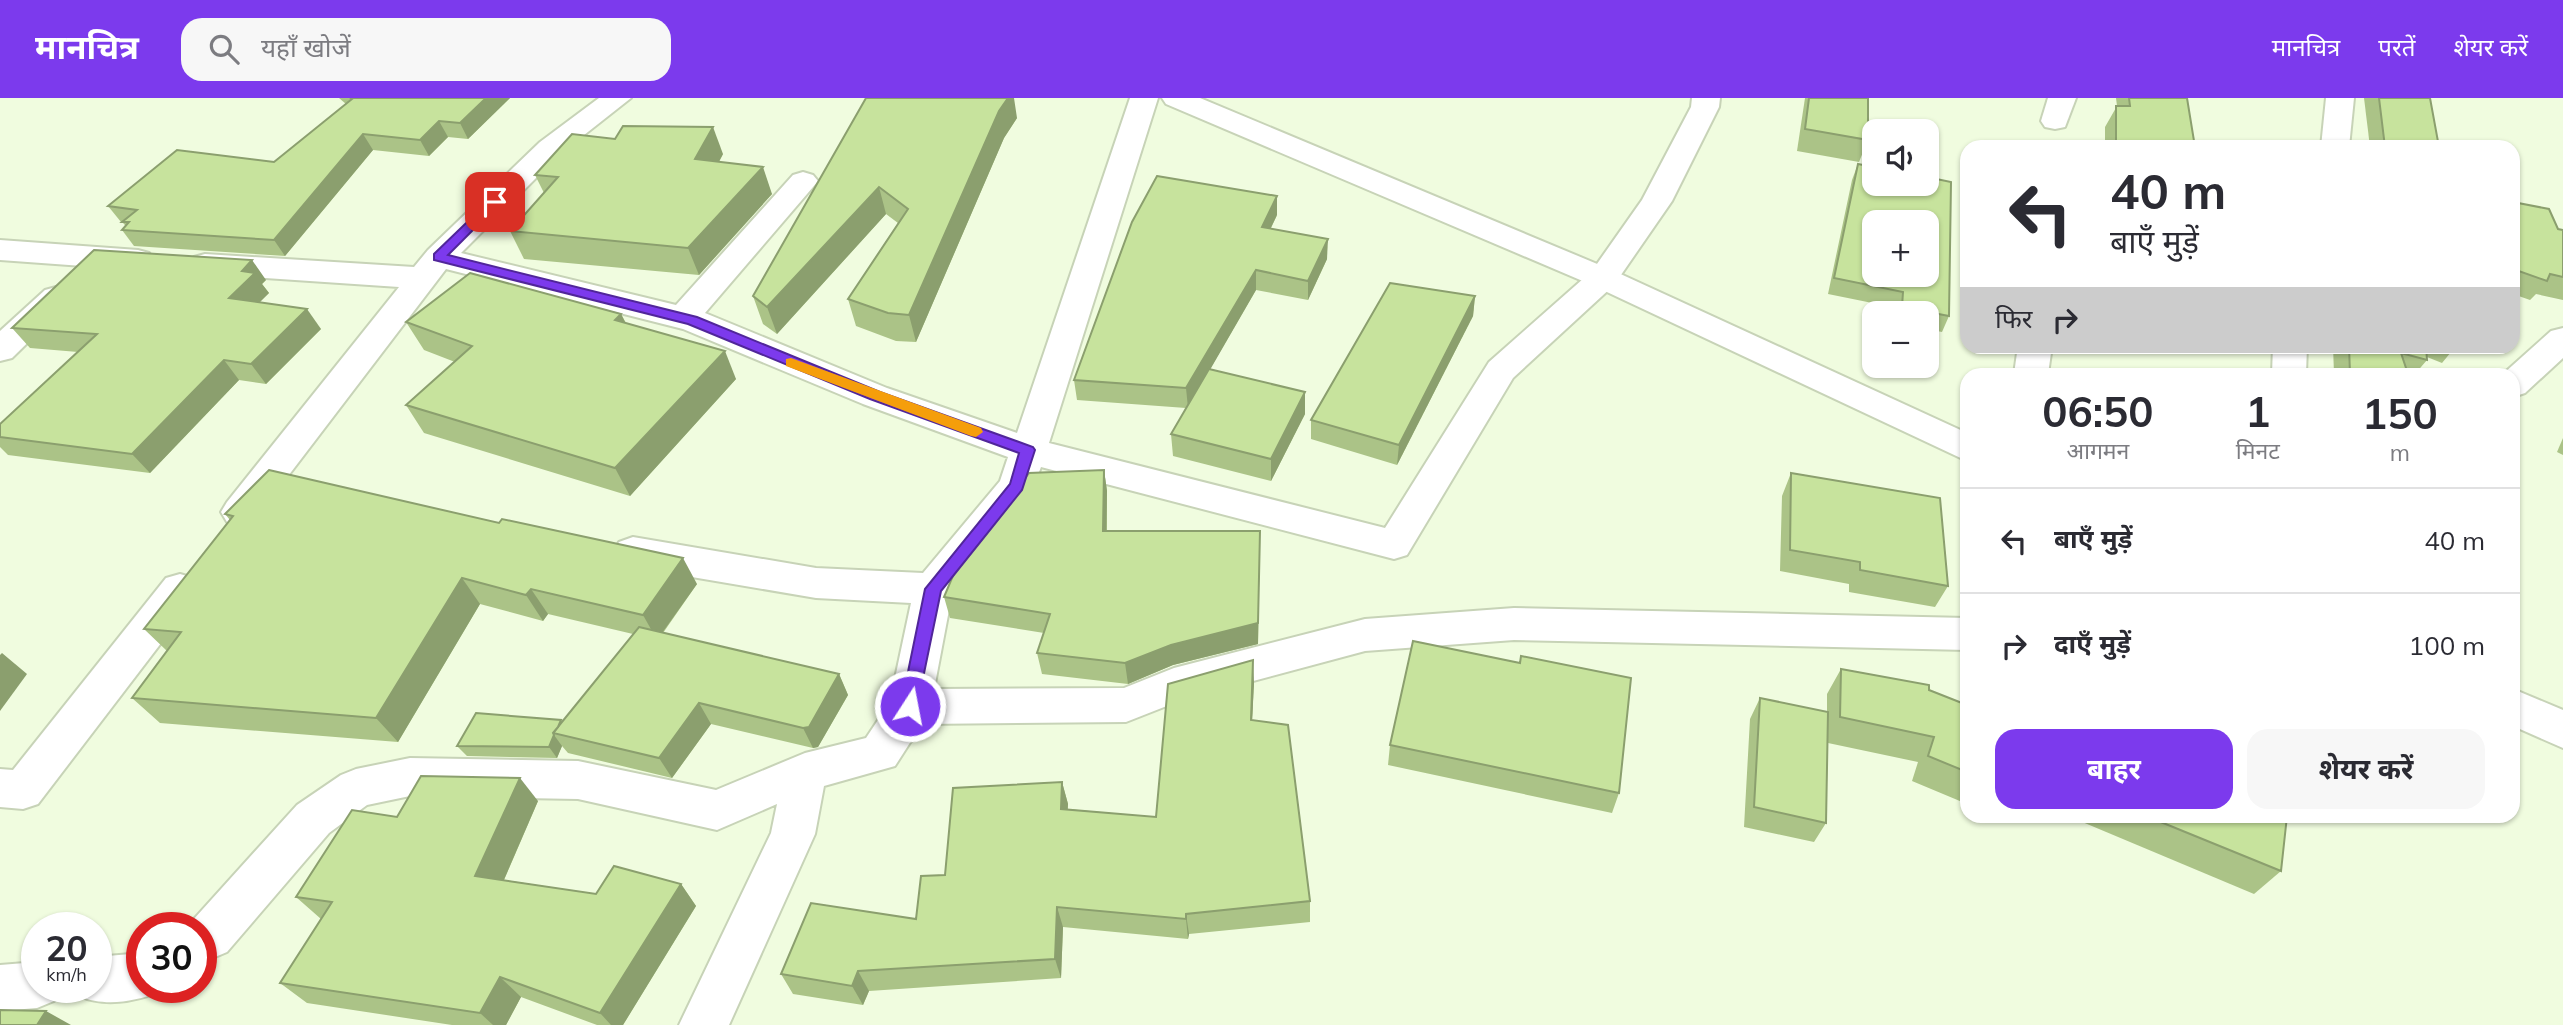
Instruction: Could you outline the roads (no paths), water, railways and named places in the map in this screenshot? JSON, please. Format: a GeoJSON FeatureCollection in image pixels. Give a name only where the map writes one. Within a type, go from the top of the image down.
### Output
{"type":"FeatureCollection","features":[{"type":"Feature","properties":{"kind":"street"},"geometry":{"type":"LineString","coordinates":[[8,799],[209,552],[431,268],[550,148],[617,98]]}},
{"type":"Feature","properties":{"kind":"street"},"geometry":{"type":"LineString","coordinates":[[217,928],[313,819],[356,788],[410,777],[578,780],[717,810],[806,772],[880,752],[910,706],[933,589],[1017,486],[1144,98]]}},
{"type":"Feature","properties":{"kind":"street"},"geometry":{"type":"LineString","coordinates":[[1177,98],[1603,278],[1960,445]]}},
{"type":"Feature","properties":{"kind":"street"},"geometry":{"type":"LineString","coordinates":[[0,250],[172,262],[431,268],[683,318],[875,396],[1027,450],[1394,545],[1501,370],[1603,278],[1657,201],[1705,107],[1706,98]]}},
{"type":"Feature","properties":{"kind":"street"},"geometry":{"type":"LineString","coordinates":[[2336,140],[2340,98]]}},
{"type":"Feature","properties":{"kind":"street"},"geometry":{"type":"LineString","coordinates":[[683,318],[803,181]]}},
{"type":"Feature","properties":{"kind":"street"},"geometry":{"type":"LineString","coordinates":[[0,350],[97,257]]}},
{"type":"Feature","properties":{"kind":"street"},"geometry":{"type":"LineString","coordinates":[[2520,379],[2563,339]]}},
{"type":"Feature","properties":{"kind":"street"},"geometry":{"type":"LineString","coordinates":[[268,476],[308,485]]}},
{"type":"Feature","properties":{"kind":"street"},"geometry":{"type":"LineString","coordinates":[[604,546],[684,563],[816,583],[933,589]]}},
{"type":"Feature","properties":{"kind":"street"},"geometry":{"type":"LineString","coordinates":[[910,706],[1126,705],[1174,685],[1365,635],[1514,624],[1960,634]]}},
{"type":"Feature","properties":{"kind":"street"},"geometry":{"type":"LineString","coordinates":[[2520,709],[2563,730]]}},
{"type":"Feature","properties":{"kind":"street"},"geometry":{"type":"LineString","coordinates":[[704,1025],[793,834],[806,772]]}},
{"type":"Feature","properties":{"kind":"street"},"geometry":{"type":"LineString","coordinates":[[0,988],[21,986]]}}]}
